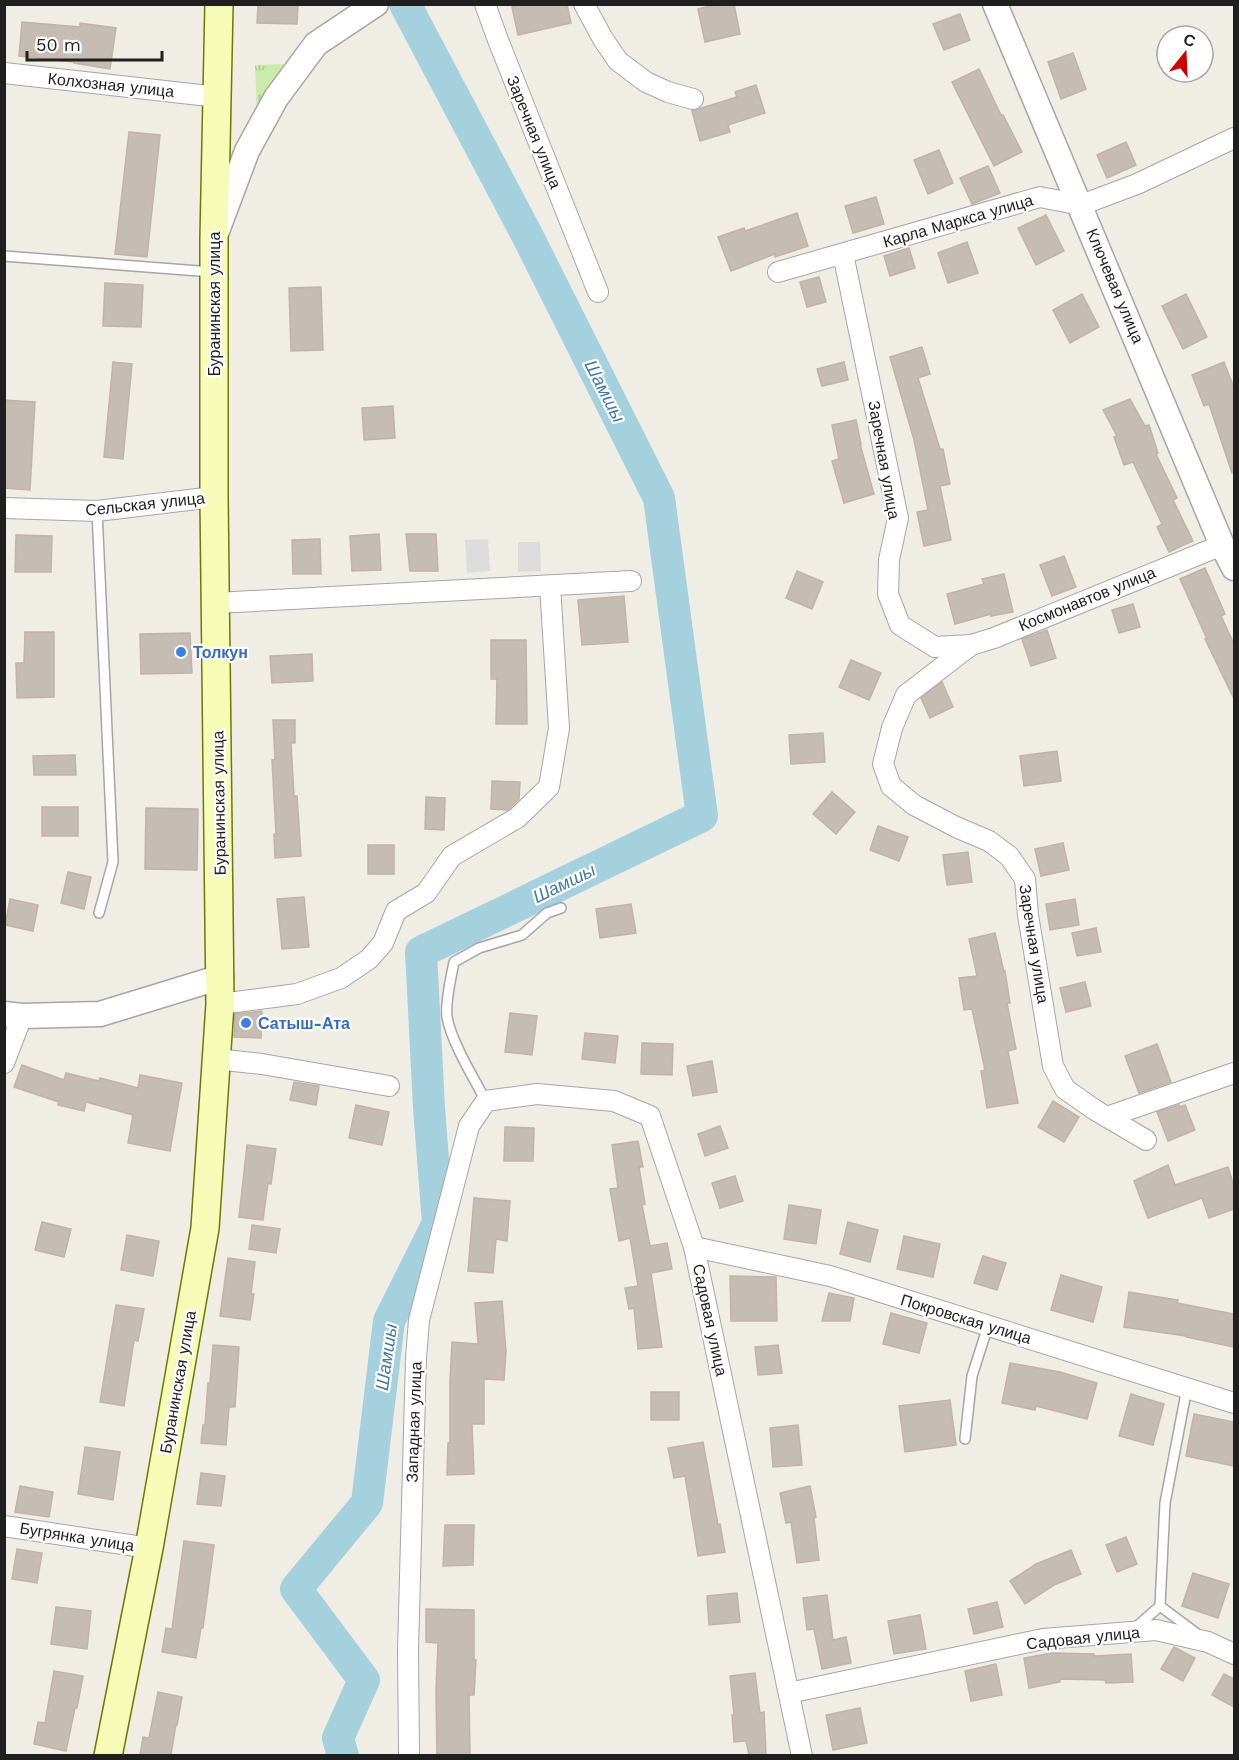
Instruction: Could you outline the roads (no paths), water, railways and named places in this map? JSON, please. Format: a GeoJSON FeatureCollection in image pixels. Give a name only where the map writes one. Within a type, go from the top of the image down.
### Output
{"type":"FeatureCollection","features":[{"type":"Feature","properties":{"kind":"main road","name":"Буранинская улица"},"geometry":{"type":"LineString","coordinates":[[108,1755],[149,1548],[205,1228],[220,1004],[214,497],[214,239],[219,4]]}},
{"type":"Feature","properties":{"kind":"street","name":"Заречная улица"},"geometry":{"type":"LineString","coordinates":[[486,4],[498,40],[598,292]]}},
{"type":"Feature","properties":{"kind":"street"},"geometry":{"type":"LineString","coordinates":[[584,4],[618,62],[646,82],[668,92],[693,99]]}},
{"type":"Feature","properties":{"kind":"street","name":"Ключевая улица"},"geometry":{"type":"LineString","coordinates":[[995,4],[1231,559]]}},
{"type":"Feature","properties":{"kind":"street"},"geometry":{"type":"LineString","coordinates":[[214,239],[247,151],[276,98],[316,44],[374,5]]}},
{"type":"Feature","properties":{"kind":"street","name":"Колхозная улица"},"geometry":{"type":"LineString","coordinates":[[4,73],[218,97]]}},
{"type":"Feature","properties":{"kind":"street"},"geometry":{"type":"LineString","coordinates":[[1081,205],[1137,184],[1234,138]]}},
{"type":"Feature","properties":{"kind":"street","name":"Карла Маркса улица"},"geometry":{"type":"LineString","coordinates":[[778,272],[1040,197],[1081,205]]}},
{"type":"Feature","properties":{"kind":"street","name":"Заречная улица"},"geometry":{"type":"LineString","coordinates":[[843,254],[898,518],[889,560],[888,594],[900,626],[935,647],[971,645]]}},
{"type":"Feature","properties":{"kind":"street","name":"Сельская улица"},"geometry":{"type":"LineString","coordinates":[[4,508],[97,511],[214,497]]}},
{"type":"Feature","properties":{"kind":"street","name":"Космонавтов улица"},"geometry":{"type":"LineString","coordinates":[[955,658],[971,645],[1231,559]]}},
{"type":"Feature","properties":{"kind":"street"},"geometry":{"type":"LineString","coordinates":[[216,603],[631,581]]}},
{"type":"Feature","properties":{"kind":"street"},"geometry":{"type":"LineString","coordinates":[[220,1004],[297,994],[341,978],[369,959],[383,943],[396,911],[426,893],[452,856],[517,818],[549,787],[559,728],[550,586]]}},
{"type":"Feature","properties":{"kind":"street","name":"Заречная улица"},"geometry":{"type":"LineString","coordinates":[[955,658],[906,695],[892,728],[883,764],[891,786],[914,805],[989,841],[1009,856],[1025,879],[1028,915],[1053,1066],[1065,1089],[1146,1140]]}},
{"type":"Feature","properties":{"kind":"street"},"geometry":{"type":"LineString","coordinates":[[4,1063],[13,1015],[100,1014],[221,977]]}},
{"type":"Feature","properties":{"kind":"street"},"geometry":{"type":"LineString","coordinates":[[216,1059],[262,1064],[388,1086]]}},
{"type":"Feature","properties":{"kind":"street"},"geometry":{"type":"LineString","coordinates":[[1107,1117],[1234,1073]]}},
{"type":"Feature","properties":{"kind":"street","name":"Садовая улица"},"geometry":{"type":"LineString","coordinates":[[486,1101],[537,1094],[614,1101],[651,1116],[694,1247],[802,1755]]}},
{"type":"Feature","properties":{"kind":"street","name":"Западная улица"},"geometry":{"type":"LineString","coordinates":[[409,1755],[408,1650],[419,1320],[469,1126],[486,1101]]}},
{"type":"Feature","properties":{"kind":"street","name":"Покровская улица"},"geometry":{"type":"LineString","coordinates":[[694,1247],[830,1276],[1234,1403]]}},
{"type":"Feature","properties":{"kind":"street","name":"Бугрянка улица"},"geometry":{"type":"LineString","coordinates":[[4,1526],[149,1548]]}},
{"type":"Feature","properties":{"kind":"street","name":"Садовая улица"},"geometry":{"type":"LineString","coordinates":[[789,1693],[1044,1639],[1156,1630],[1208,1642],[1234,1654]]}},
{"type":"Feature","properties":{"kind":"lane"},"geometry":{"type":"LineString","coordinates":[[4,256],[214,272]]}},
{"type":"Feature","properties":{"kind":"lane"},"geometry":{"type":"LineString","coordinates":[[97,511],[113,862],[99,914]]}},
{"type":"Feature","properties":{"kind":"lane"},"geometry":{"type":"LineString","coordinates":[[486,1101],[456,1042],[447,1016],[454,962],[479,948],[522,935],[547,914],[561,909]]}},
{"type":"Feature","properties":{"kind":"lane"},"geometry":{"type":"LineString","coordinates":[[965,1439],[972,1376],[988,1326]]}},
{"type":"Feature","properties":{"kind":"lane"},"geometry":{"type":"LineString","coordinates":[[1131,1632],[1160,1606],[1165,1503],[1187,1388]]}},
{"type":"Feature","properties":{"kind":"lane"},"geometry":{"type":"LineString","coordinates":[[1160,1606],[1208,1642]]}},
{"type":"Feature","properties":{"kind":"waterway","name":"Шамшы"},"geometry":{"type":"LineString","coordinates":[[343,1756],[338,1738],[364,1680],[296,1589],[367,1503],[389,1321],[438,1223],[421,952],[702,816],[659,498],[526,233],[405,4]]}},
{"type":"Feature","properties":{"kind":"place","name":"Толкун"},"geometry":{"type":"Point","coordinates":[181,652]}},
{"type":"Feature","properties":{"kind":"place","name":"Сатыш-Ата"},"geometry":{"type":"Point","coordinates":[246,1023]}}]}
